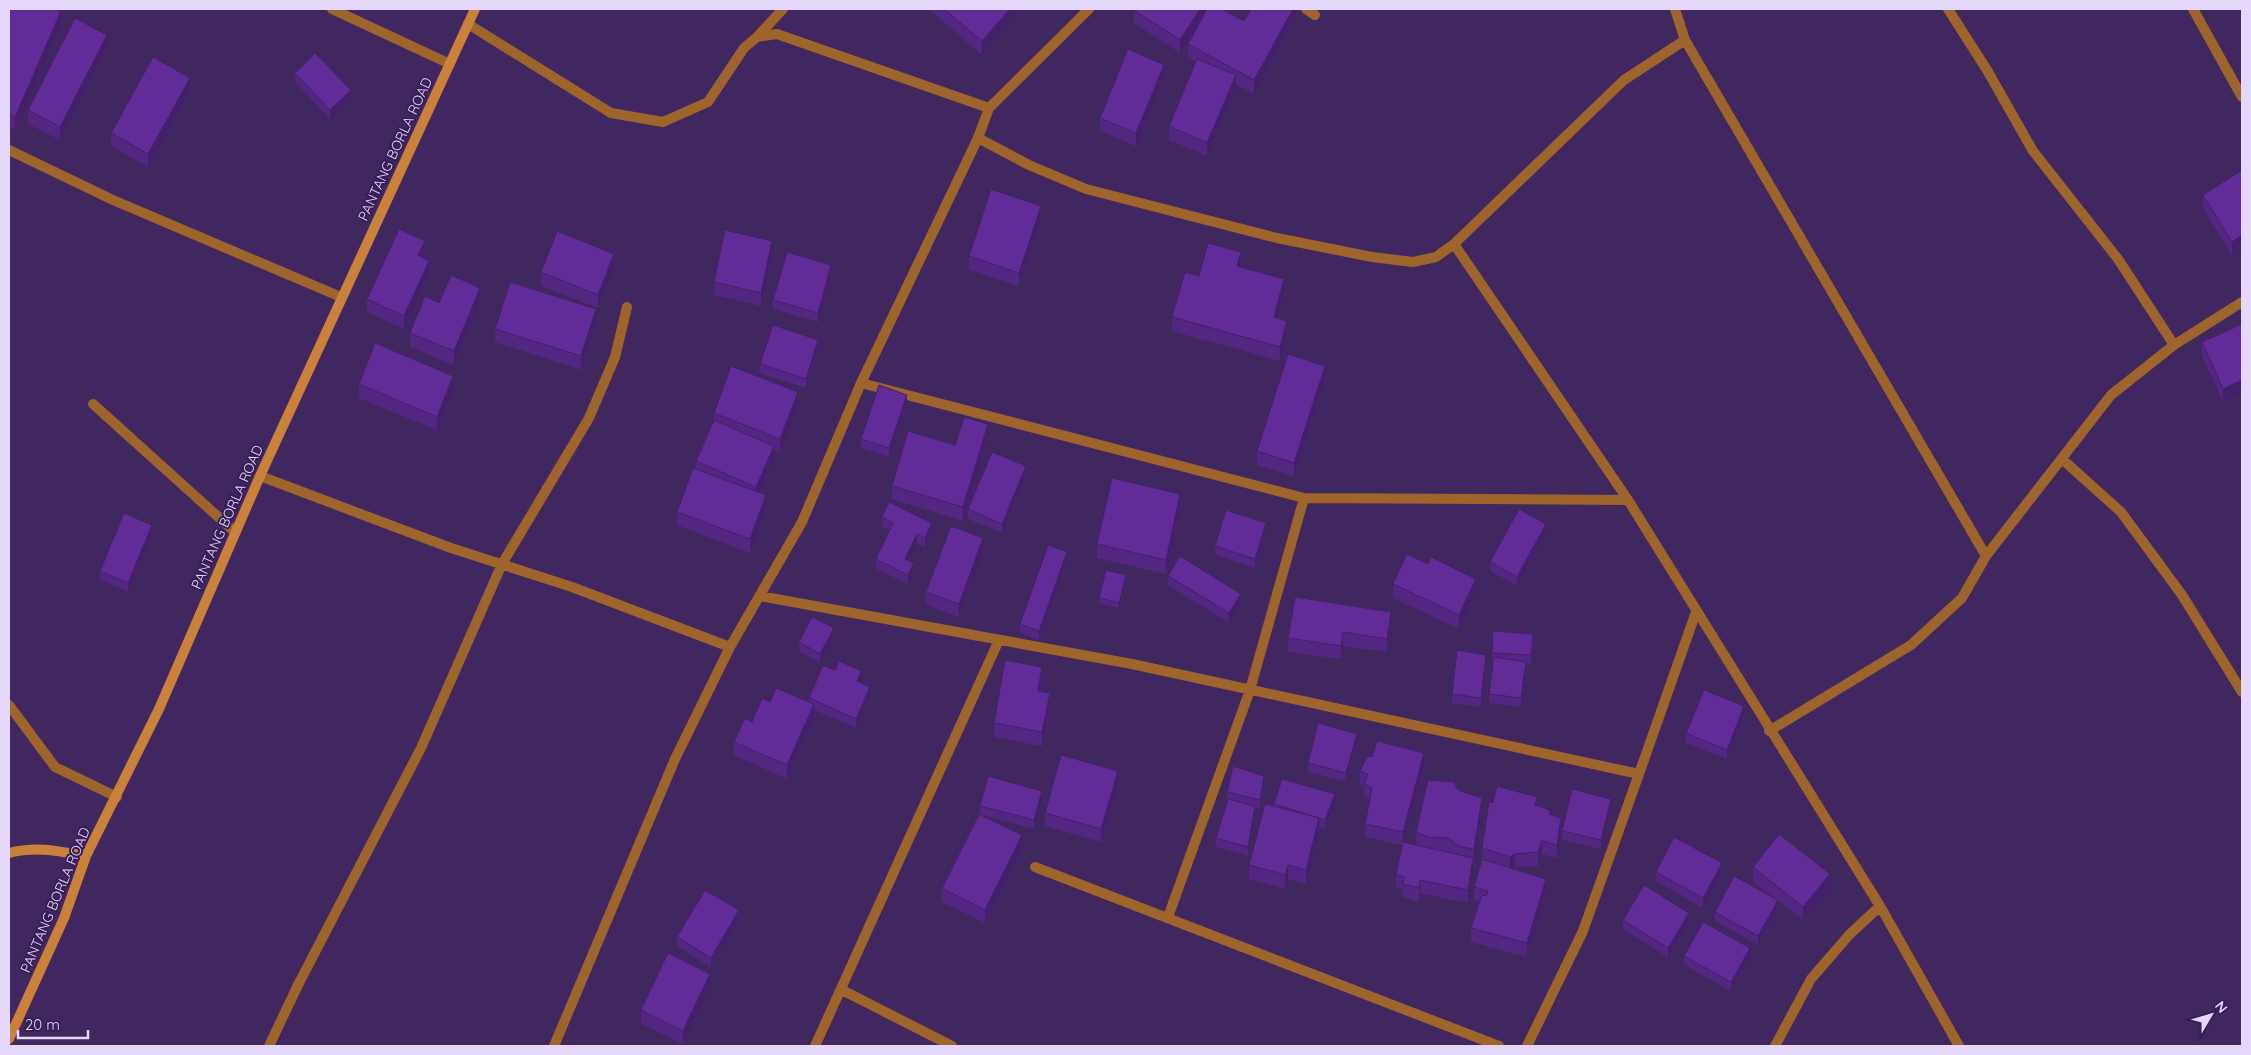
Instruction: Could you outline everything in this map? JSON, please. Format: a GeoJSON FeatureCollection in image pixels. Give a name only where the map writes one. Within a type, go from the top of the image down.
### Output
{"type":"FeatureCollection","features":[{"type":"Feature","properties":{"kind":"street"},"geometry":{"type":"LineString","coordinates":[[332,9],[450,64]]}},
{"type":"Feature","properties":{"kind":"street","name":"PANTANG BORLA ROAD"},"geometry":{"type":"LineString","coordinates":[[9,1039],[64,918],[86,856],[159,710],[260,476],[475,9]]}},
{"type":"Feature","properties":{"kind":"street"},"geometry":{"type":"LineString","coordinates":[[468,24],[611,113],[663,122],[708,102],[744,48],[783,9]]}},
{"type":"Feature","properties":{"kind":"street"},"geometry":{"type":"LineString","coordinates":[[554,1046],[675,759],[730,647],[802,522],[861,383],[978,138],[989,108],[1089,9]]}},
{"type":"Feature","properties":{"kind":"street"},"geometry":{"type":"LineString","coordinates":[[1306,9],[1315,15]]}},
{"type":"Feature","properties":{"kind":"street"},"geometry":{"type":"LineString","coordinates":[[1675,9],[1685,40],[1986,556]]}},
{"type":"Feature","properties":{"kind":"street"},"geometry":{"type":"LineString","coordinates":[[1948,9],[1988,70],[2033,151],[2118,259],[2174,345]]}},
{"type":"Feature","properties":{"kind":"street"},"geometry":{"type":"LineString","coordinates":[[2193,9],[2242,97]]}},
{"type":"Feature","properties":{"kind":"street"},"geometry":{"type":"LineString","coordinates":[[757,37],[778,34],[989,108]]}},
{"type":"Feature","properties":{"kind":"street"},"geometry":{"type":"LineString","coordinates":[[978,138],[1030,165],[1086,189],[1277,238],[1372,257],[1413,262],[1436,257],[1454,244],[1624,80],[1685,40]]}},
{"type":"Feature","properties":{"kind":"street"},"geometry":{"type":"LineString","coordinates":[[9,150],[113,200],[341,297]]}},
{"type":"Feature","properties":{"kind":"street"},"geometry":{"type":"LineString","coordinates":[[1454,244],[1628,500],[1880,906],[1959,1046]]}},
{"type":"Feature","properties":{"kind":"street"},"geometry":{"type":"LineString","coordinates":[[1770,731],[1911,645],[1962,598],[1986,556],[2111,395],[2174,345],[2242,302]]}},
{"type":"Feature","properties":{"kind":"street"},"geometry":{"type":"LineString","coordinates":[[269,1046],[298,985],[420,748],[502,564],[589,418],[615,357],[627,307]]}},
{"type":"Feature","properties":{"kind":"street"},"geometry":{"type":"LineString","coordinates":[[861,383],[1304,498],[1628,500]]}},
{"type":"Feature","properties":{"kind":"street"},"geometry":{"type":"LineString","coordinates":[[93,404],[235,532]]}},
{"type":"Feature","properties":{"kind":"street"},"geometry":{"type":"LineString","coordinates":[[2062,459],[2121,512],[2182,595],[2242,692]]}},
{"type":"Feature","properties":{"kind":"street"},"geometry":{"type":"LineString","coordinates":[[260,476],[451,548],[572,586],[730,647]]}},
{"type":"Feature","properties":{"kind":"street"},"geometry":{"type":"LineString","coordinates":[[1168,917],[1250,690],[1304,498]]}},
{"type":"Feature","properties":{"kind":"street"},"geometry":{"type":"LineString","coordinates":[[760,596],[1132,664],[1638,774]]}},
{"type":"Feature","properties":{"kind":"street"},"geometry":{"type":"LineString","coordinates":[[1527,1046],[1583,930],[1696,612]]}},
{"type":"Feature","properties":{"kind":"street"},"geometry":{"type":"LineString","coordinates":[[815,1046],[999,640]]}},
{"type":"Feature","properties":{"kind":"street"},"geometry":{"type":"LineString","coordinates":[[9,705],[55,767],[117,797]]}},
{"type":"Feature","properties":{"kind":"street"},"geometry":{"type":"LineString","coordinates":[[9,854],[37,848],[86,856]]}},
{"type":"Feature","properties":{"kind":"street"},"geometry":{"type":"LineString","coordinates":[[1035,867],[1499,1046]]}},
{"type":"Feature","properties":{"kind":"street"},"geometry":{"type":"LineString","coordinates":[[1775,1046],[1811,979],[1849,935],[1880,906]]}},
{"type":"Feature","properties":{"kind":"street"},"geometry":{"type":"LineString","coordinates":[[842,990],[952,1046]]}},
{"type":"Feature","properties":{"kind":"building"},"geometry":{"type":"Polygon","coordinates":[[[9,9],[56,9],[61,11],[15,117],[9,114],[9,9]]]}},
{"type":"Feature","properties":{"kind":"building"},"geometry":{"type":"Polygon","coordinates":[[[944,9],[1010,9],[982,41],[944,9]]]}},
{"type":"Feature","properties":{"kind":"building"},"geometry":{"type":"Polygon","coordinates":[[[1134,9],[1200,9],[1180,40],[1134,9]]]}},
{"type":"Feature","properties":{"kind":"building"},"geometry":{"type":"Polygon","coordinates":[[[1207,9],[1222,9],[1244,21],[1251,9],[1293,9],[1254,80],[1188,44],[1207,9]]]}},
{"type":"Feature","properties":{"kind":"building"},"geometry":{"type":"Polygon","coordinates":[[[75,18],[107,35],[60,127],[28,110],[75,18]]]}},
{"type":"Feature","properties":{"kind":"building"},"geometry":{"type":"Polygon","coordinates":[[[1128,49],[1164,65],[1136,133],[1100,118],[1128,49]]]}},
{"type":"Feature","properties":{"kind":"building"},"geometry":{"type":"Polygon","coordinates":[[[315,53],[351,90],[330,110],[295,73],[315,53]]]}},
{"type":"Feature","properties":{"kind":"building"},"geometry":{"type":"Polygon","coordinates":[[[153,57],[190,78],[148,154],[111,133],[153,57]]]}},
{"type":"Feature","properties":{"kind":"building"},"geometry":{"type":"Polygon","coordinates":[[[1197,59],[1236,75],[1207,143],[1169,126],[1197,59]]]}},
{"type":"Feature","properties":{"kind":"building"},"geometry":{"type":"Polygon","coordinates":[[[2242,170],[2242,235],[2232,242],[2203,195],[2242,170]]]}},
{"type":"Feature","properties":{"kind":"building"},"geometry":{"type":"Polygon","coordinates":[[[991,189],[1041,206],[1019,273],[969,256],[991,189]]]}},
{"type":"Feature","properties":{"kind":"building"},"geometry":{"type":"Polygon","coordinates":[[[399,229],[425,241],[418,255],[429,261],[404,316],[367,299],[399,229]]]}},
{"type":"Feature","properties":{"kind":"building"},"geometry":{"type":"Polygon","coordinates":[[[725,230],[772,241],[761,293],[714,282],[725,230]]]}},
{"type":"Feature","properties":{"kind":"building"},"geometry":{"type":"Polygon","coordinates":[[[557,231],[614,254],[598,295],[541,272],[557,231]]]}},
{"type":"Feature","properties":{"kind":"building"},"geometry":{"type":"Polygon","coordinates":[[[1208,243],[1241,252],[1237,266],[1284,279],[1274,317],[1287,321],[1280,347],[1172,317],[1185,272],[1199,276],[1208,243]]]}},
{"type":"Feature","properties":{"kind":"building"},"geometry":{"type":"Polygon","coordinates":[[[787,252],[831,265],[818,313],[773,300],[787,252]]]}},
{"type":"Feature","properties":{"kind":"building"},"geometry":{"type":"Polygon","coordinates":[[[451,275],[480,288],[454,351],[410,333],[425,296],[439,303],[451,275]]]}},
{"type":"Feature","properties":{"kind":"building"},"geometry":{"type":"Polygon","coordinates":[[[510,282],[596,309],[581,356],[495,329],[510,282]]]}},
{"type":"Feature","properties":{"kind":"building"},"geometry":{"type":"Polygon","coordinates":[[[2242,324],[2242,380],[2223,389],[2202,342],[2242,324]]]}},
{"type":"Feature","properties":{"kind":"building"},"geometry":{"type":"Polygon","coordinates":[[[773,325],[818,340],[806,379],[760,364],[773,325]]]}},
{"type":"Feature","properties":{"kind":"building"},"geometry":{"type":"Polygon","coordinates":[[[375,343],[453,376],[437,417],[359,384],[375,343]]]}},
{"type":"Feature","properties":{"kind":"building"},"geometry":{"type":"Polygon","coordinates":[[[1288,354],[1325,366],[1294,463],[1257,451],[1288,354]]]}},
{"type":"Feature","properties":{"kind":"building"},"geometry":{"type":"Polygon","coordinates":[[[731,366],[798,392],[780,439],[714,413],[731,366]]]}},
{"type":"Feature","properties":{"kind":"building"},"geometry":{"type":"Polygon","coordinates":[[[879,385],[907,395],[889,448],[861,439],[879,385]]]}},
{"type":"Feature","properties":{"kind":"building"},"geometry":{"type":"Polygon","coordinates":[[[964,417],[988,424],[963,507],[892,486],[908,431],[955,445],[964,417]]]}},
{"type":"Feature","properties":{"kind":"building"},"geometry":{"type":"Polygon","coordinates":[[[714,420],[774,446],[756,487],[696,461],[714,420]]]}},
{"type":"Feature","properties":{"kind":"building"},"geometry":{"type":"Polygon","coordinates":[[[992,452],[1026,466],[1002,524],[968,509],[992,452]]]}},
{"type":"Feature","properties":{"kind":"building"},"geometry":{"type":"Polygon","coordinates":[[[693,468],[766,495],[750,539],[677,512],[693,468]]]}},
{"type":"Feature","properties":{"kind":"building"},"geometry":{"type":"Polygon","coordinates":[[[1112,478],[1180,494],[1166,560],[1097,544],[1112,478]]]}},
{"type":"Feature","properties":{"kind":"building"},"geometry":{"type":"Polygon","coordinates":[[[889,502],[932,523],[925,538],[917,534],[905,559],[914,563],[908,575],[876,559],[893,523],[882,517],[889,502]]]}},
{"type":"Feature","properties":{"kind":"building"},"geometry":{"type":"Polygon","coordinates":[[[1519,509],[1546,524],[1517,577],[1490,562],[1519,509]]]}},
{"type":"Feature","properties":{"kind":"building"},"geometry":{"type":"Polygon","coordinates":[[[1226,510],[1266,523],[1255,559],[1215,546],[1226,510]]]}},
{"type":"Feature","properties":{"kind":"building"},"geometry":{"type":"Polygon","coordinates":[[[124,513],[152,525],[128,583],[100,571],[124,513]]]}},
{"type":"Feature","properties":{"kind":"building"},"geometry":{"type":"Polygon","coordinates":[[[951,526],[983,538],[959,604],[926,592],[951,526]]]}},
{"type":"Feature","properties":{"kind":"building"},"geometry":{"type":"Polygon","coordinates":[[[1048,545],[1067,552],[1039,631],[1020,624],[1048,545]]]}},
{"type":"Feature","properties":{"kind":"building"},"geometry":{"type":"Polygon","coordinates":[[[1407,554],[1428,564],[1431,557],[1476,579],[1459,615],[1393,584],[1407,554]]]}},
{"type":"Feature","properties":{"kind":"building"},"geometry":{"type":"Polygon","coordinates":[[[1180,556],[1241,594],[1229,613],[1168,576],[1180,556]]]}},
{"type":"Feature","properties":{"kind":"building"},"geometry":{"type":"Polygon","coordinates":[[[1106,570],[1126,575],[1119,603],[1099,598],[1106,570]]]}},
{"type":"Feature","properties":{"kind":"building"},"geometry":{"type":"Polygon","coordinates":[[[1295,597],[1391,612],[1387,639],[1343,632],[1341,646],[1288,638],[1295,597]]]}},
{"type":"Feature","properties":{"kind":"building"},"geometry":{"type":"Polygon","coordinates":[[[812,617],[834,628],[820,654],[799,642],[812,617]]]}},
{"type":"Feature","properties":{"kind":"building"},"geometry":{"type":"Polygon","coordinates":[[[1493,631],[1533,634],[1531,655],[1492,653],[1493,631]]]}},
{"type":"Feature","properties":{"kind":"building"},"geometry":{"type":"Polygon","coordinates":[[[1457,650],[1486,655],[1481,698],[1452,694],[1457,650]]]}},
{"type":"Feature","properties":{"kind":"building"},"geometry":{"type":"Polygon","coordinates":[[[1494,657],[1526,662],[1521,698],[1489,694],[1494,657]]]}},
{"type":"Feature","properties":{"kind":"building"},"geometry":{"type":"Polygon","coordinates":[[[1005,660],[1042,667],[1038,691],[1050,693],[1042,732],[994,723],[1005,660]]]}},
{"type":"Feature","properties":{"kind":"building"},"geometry":{"type":"Polygon","coordinates":[[[839,661],[861,671],[857,681],[870,687],[856,719],[809,698],[823,665],[835,670],[839,661]]]}},
{"type":"Feature","properties":{"kind":"building"},"geometry":{"type":"Polygon","coordinates":[[[776,688],[814,704],[787,765],[734,742],[745,718],[752,722],[762,698],[770,702],[776,688]]]}},
{"type":"Feature","properties":{"kind":"building"},"geometry":{"type":"Polygon","coordinates":[[[1704,690],[1744,706],[1727,750],[1686,733],[1704,690]]]}},
{"type":"Feature","properties":{"kind":"building"},"geometry":{"type":"Polygon","coordinates":[[[1318,723],[1357,734],[1346,773],[1308,763],[1318,723]]]}},
{"type":"Feature","properties":{"kind":"building"},"geometry":{"type":"Polygon","coordinates":[[[1377,741],[1424,753],[1403,832],[1365,824],[1372,788],[1364,784],[1368,774],[1360,771],[1367,756],[1372,757],[1377,741]]]}},
{"type":"Feature","properties":{"kind":"building"},"geometry":{"type":"Polygon","coordinates":[[[1061,755],[1118,771],[1101,829],[1045,813],[1061,755]]]}},
{"type":"Feature","properties":{"kind":"building"},"geometry":{"type":"Polygon","coordinates":[[[1233,766],[1264,776],[1260,800],[1227,792],[1233,766]]]}},
{"type":"Feature","properties":{"kind":"building"},"geometry":{"type":"Polygon","coordinates":[[[988,776],[1042,791],[1034,820],[980,806],[988,776]]]}},
{"type":"Feature","properties":{"kind":"building"},"geometry":{"type":"Polygon","coordinates":[[[1282,779],[1335,794],[1325,820],[1274,804],[1282,779]]]}},
{"type":"Feature","properties":{"kind":"building"},"geometry":{"type":"Polygon","coordinates":[[[1428,780],[1454,782],[1458,790],[1482,798],[1474,849],[1461,847],[1448,838],[1428,837],[1416,832],[1428,780]]]}},
{"type":"Feature","properties":{"kind":"building"},"geometry":{"type":"Polygon","coordinates":[[[1497,786],[1537,797],[1535,805],[1550,810],[1549,814],[1561,818],[1557,845],[1542,841],[1538,852],[1515,854],[1510,857],[1482,848],[1489,802],[1493,803],[1497,786]]]}},
{"type":"Feature","properties":{"kind":"building"},"geometry":{"type":"Polygon","coordinates":[[[1572,789],[1611,799],[1601,840],[1562,831],[1572,789]]]}},
{"type":"Feature","properties":{"kind":"building"},"geometry":{"type":"Polygon","coordinates":[[[1228,799],[1255,806],[1248,847],[1216,838],[1228,799]]]}},
{"type":"Feature","properties":{"kind":"building"},"geometry":{"type":"Polygon","coordinates":[[[1265,804],[1319,818],[1306,870],[1288,865],[1285,875],[1249,865],[1265,804]]]}},
{"type":"Feature","properties":{"kind":"building"},"geometry":{"type":"Polygon","coordinates":[[[979,814],[1022,835],[985,910],[942,888],[979,814]]]}},
{"type":"Feature","properties":{"kind":"building"},"geometry":{"type":"Polygon","coordinates":[[[1779,834],[1830,874],[1803,907],[1753,867],[1779,834]]]}},
{"type":"Feature","properties":{"kind":"building"},"geometry":{"type":"Polygon","coordinates":[[[1674,837],[1722,863],[1703,898],[1656,872],[1674,837]]]}},
{"type":"Feature","properties":{"kind":"building"},"geometry":{"type":"Polygon","coordinates":[[[1403,842],[1473,858],[1468,890],[1420,880],[1419,888],[1403,884],[1404,877],[1396,874],[1403,842]]]}},
{"type":"Feature","properties":{"kind":"building"},"geometry":{"type":"Polygon","coordinates":[[[1482,859],[1546,879],[1527,943],[1471,928],[1482,895],[1486,896],[1488,891],[1474,887],[1482,859]]]}},
{"type":"Feature","properties":{"kind":"building"},"geometry":{"type":"Polygon","coordinates":[[[1734,876],[1778,900],[1758,936],[1715,912],[1734,876]]]}},
{"type":"Feature","properties":{"kind":"building"},"geometry":{"type":"Polygon","coordinates":[[[1644,885],[1689,913],[1668,948],[1623,920],[1644,885]]]}},
{"type":"Feature","properties":{"kind":"building"},"geometry":{"type":"Polygon","coordinates":[[[705,890],[739,910],[711,958],[677,937],[705,890]]]}},
{"type":"Feature","properties":{"kind":"building"},"geometry":{"type":"Polygon","coordinates":[[[1703,922],[1750,948],[1731,982],[1684,956],[1703,922]]]}},
{"type":"Feature","properties":{"kind":"building"},"geometry":{"type":"Polygon","coordinates":[[[668,953],[710,974],[683,1031],[641,1010],[668,953]]]}}]}
